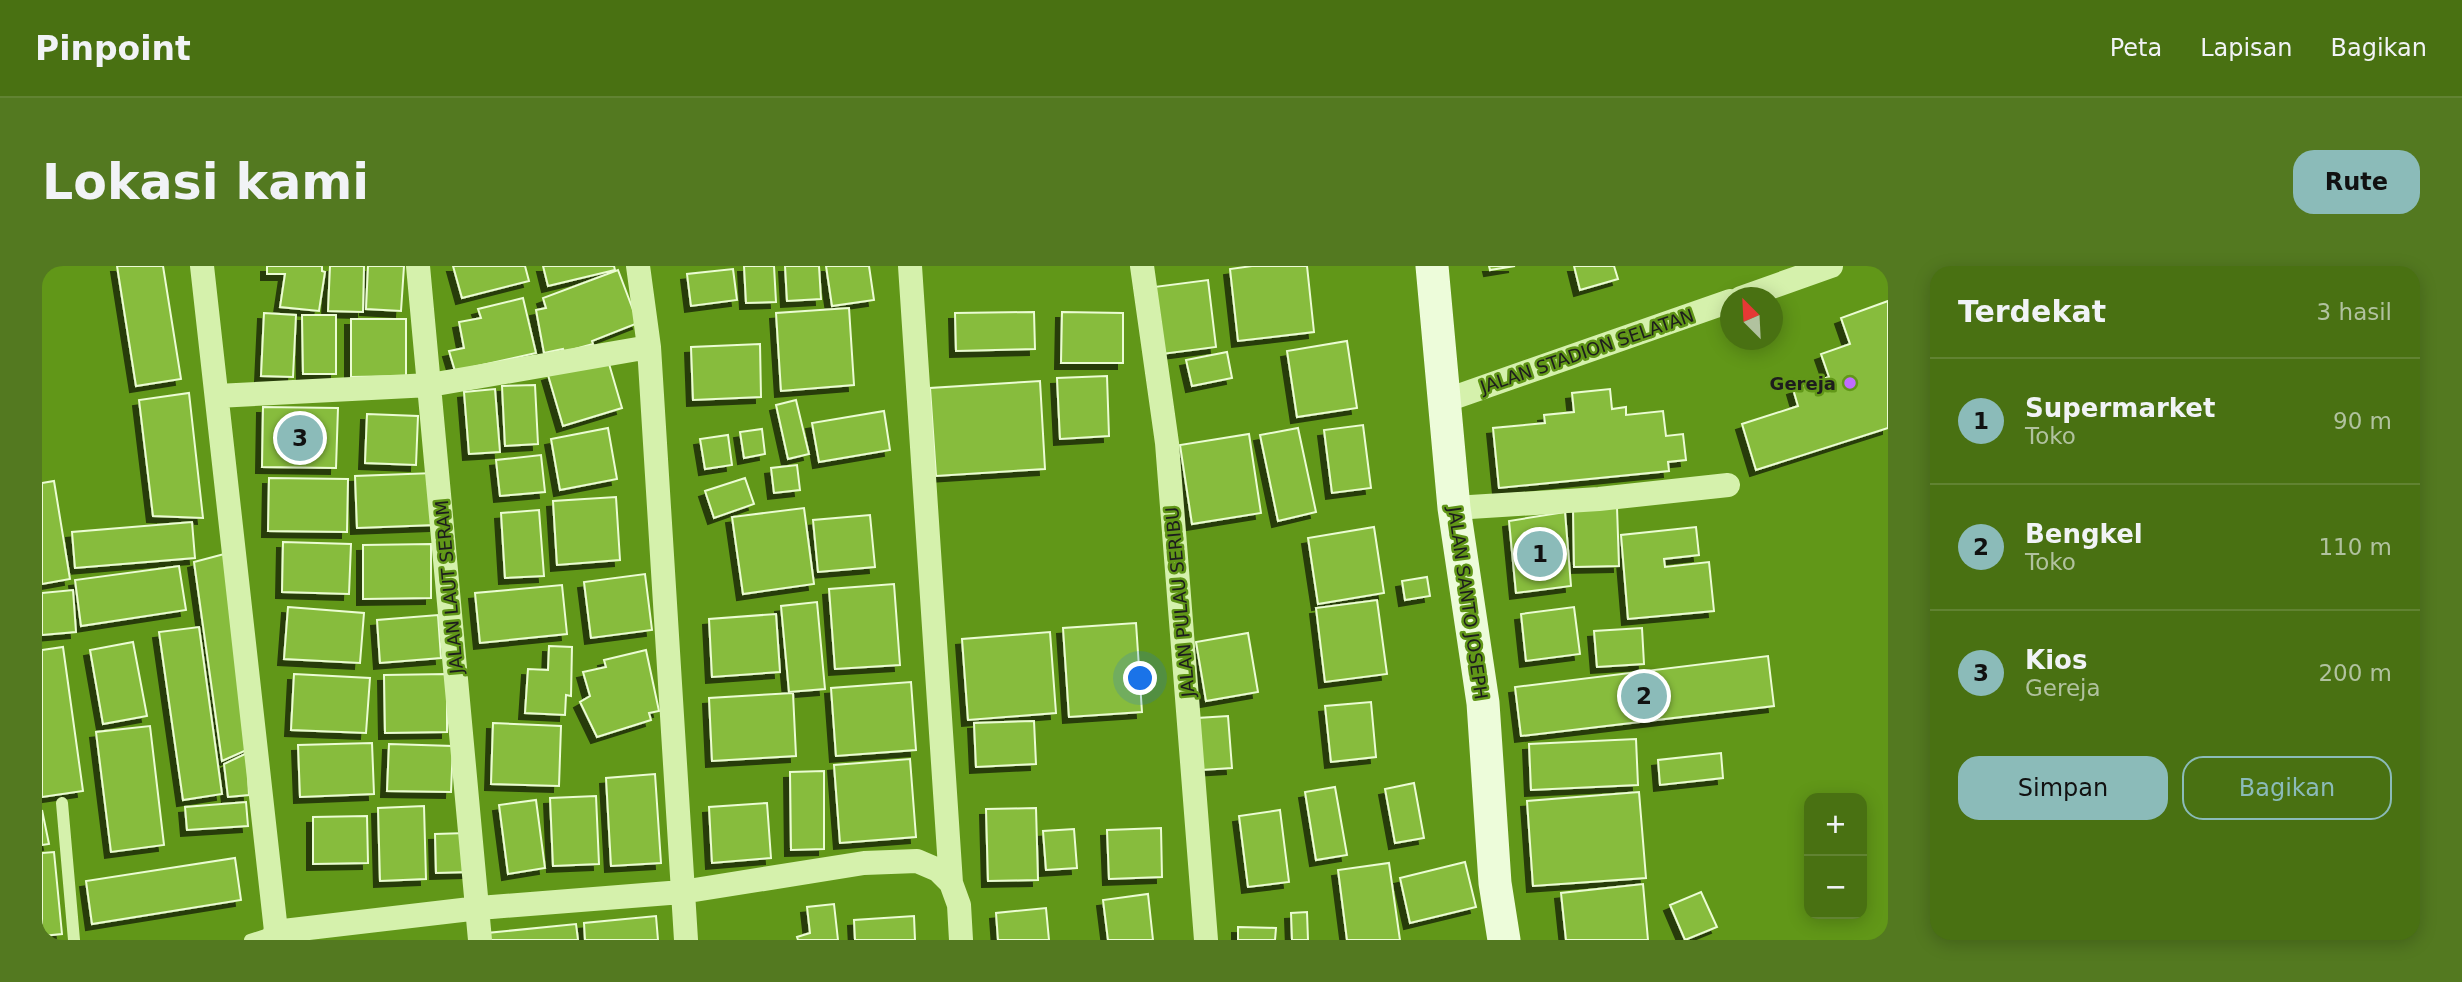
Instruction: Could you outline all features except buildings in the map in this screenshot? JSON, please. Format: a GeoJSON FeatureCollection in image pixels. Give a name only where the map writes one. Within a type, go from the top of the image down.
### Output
{"type":"FeatureCollection","features":[{"type":"Feature","properties":{"kind":"main road","name":"JALAN SANTO JOSEPH"},"geometry":{"type":"LineString","coordinates":[[1432,266],[1454,508],[1483,704],[1495,883],[1504,940]]}},
{"type":"Feature","properties":{"kind":"street"},"geometry":{"type":"LineString","coordinates":[[202,266],[276,936],[479,908],[682,892],[864,863],[917,862],[938,870],[950,883]]}},
{"type":"Feature","properties":{"kind":"street","name":"JALAN LAUT SERAM"},"geometry":{"type":"LineString","coordinates":[[418,266],[480,940]]}},
{"type":"Feature","properties":{"kind":"street"},"geometry":{"type":"LineString","coordinates":[[638,266],[649,347],[686,940]]}},
{"type":"Feature","properties":{"kind":"street"},"geometry":{"type":"LineString","coordinates":[[910,266],[950,883],[959,905],[961,940]]}},
{"type":"Feature","properties":{"kind":"street","name":"JALAN PULAU SERIBU"},"geometry":{"type":"LineString","coordinates":[[1142,266],[1167,443],[1206,940]]}},
{"type":"Feature","properties":{"kind":"street"},"geometry":{"type":"LineString","coordinates":[[1772,287],[1831,266]]}},
{"type":"Feature","properties":{"kind":"street","name":"JALAN STADION SELATAN"},"geometry":{"type":"LineString","coordinates":[[1444,401],[1720,305]]}},
{"type":"Feature","properties":{"kind":"street"},"geometry":{"type":"LineString","coordinates":[[217,396],[430,384],[649,347]]}},
{"type":"Feature","properties":{"kind":"street"},"geometry":{"type":"LineString","coordinates":[[1454,508],[1599,499],[1728,485]]}},
{"type":"Feature","properties":{"kind":"lane"},"geometry":{"type":"LineString","coordinates":[[62,803],[74,940]]}},
{"type":"Feature","properties":{"kind":"lane"},"geometry":{"type":"LineString","coordinates":[[250,940],[276,936]]}},
{"type":"Feature","properties":{"kind":"place","name":"Gereja"},"geometry":{"type":"Point","coordinates":[1850,383]}},
{"type":"Feature","properties":{"kind":"place","name":"Kios"},"geometry":{"type":"Point","coordinates":[300,438]}},
{"type":"Feature","properties":{"kind":"place","name":"Supermarket"},"geometry":{"type":"Point","coordinates":[1540,554]}},
{"type":"Feature","properties":{"kind":"place","name":"Bengkel"},"geometry":{"type":"Point","coordinates":[1644,696]}}]}
